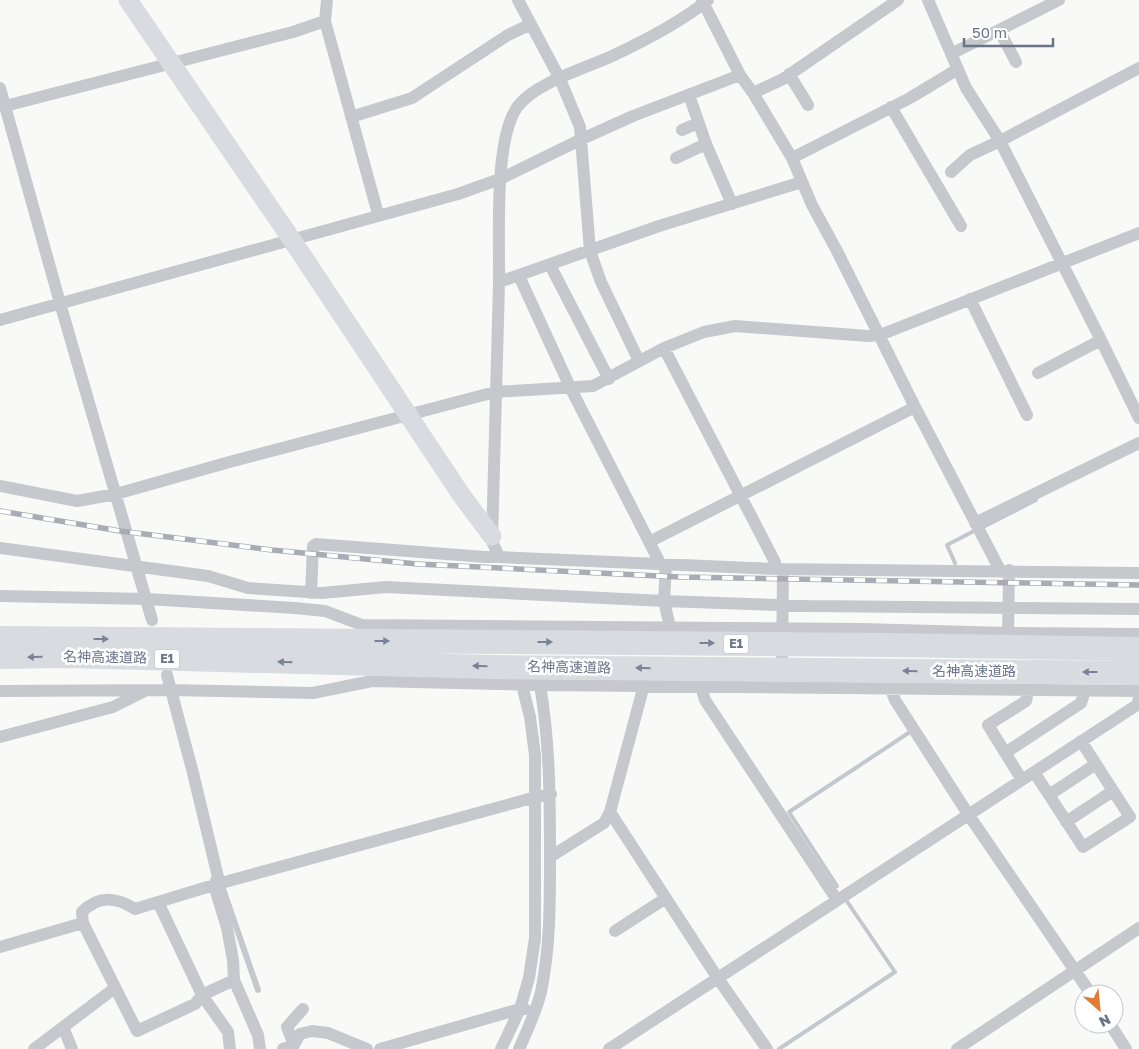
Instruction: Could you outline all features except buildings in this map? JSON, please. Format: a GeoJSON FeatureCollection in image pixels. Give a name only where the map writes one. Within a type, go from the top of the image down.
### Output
{"type":"FeatureCollection","features":[{"type":"Feature","properties":{"kind":"highway","name":"名神高速道路"},"geometry":{"type":"LineString","coordinates":[[0,638],[866,644],[1139,649]]}},
{"type":"Feature","properties":{"kind":"highway","name":"名神高速道路"},"geometry":{"type":"LineString","coordinates":[[0,657],[66,656],[491,667],[1139,672]]}},
{"type":"Feature","properties":{"kind":"street"},"geometry":{"type":"LineString","coordinates":[[128,0],[292,240],[462,496],[492,536]]}},
{"type":"Feature","properties":{"kind":"street"},"geometry":{"type":"LineString","coordinates":[[326,0],[325,21],[378,214]]}},
{"type":"Feature","properties":{"kind":"street"},"geometry":{"type":"LineString","coordinates":[[518,0],[560,79],[580,127],[590,250],[601,282],[639,361]]}},
{"type":"Feature","properties":{"kind":"street"},"geometry":{"type":"LineString","coordinates":[[753,93],[789,74],[898,0]]}},
{"type":"Feature","properties":{"kind":"street"},"geometry":{"type":"LineString","coordinates":[[928,0],[966,88],[1000,141],[1139,418]]}},
{"type":"Feature","properties":{"kind":"street"},"geometry":{"type":"LineString","coordinates":[[951,54],[1059,0]]}},
{"type":"Feature","properties":{"kind":"street"},"geometry":{"type":"LineString","coordinates":[[500,557],[492,541],[492,536],[500,179],[507,126],[518,106],[539,87],[612,56],[705,1],[740,75],[792,158],[812,205],[838,250],[915,407],[975,523],[1004,570],[1009,608],[1008,690]]}},
{"type":"Feature","properties":{"kind":"street"},"geometry":{"type":"LineString","coordinates":[[5,106],[293,32],[325,21]]}},
{"type":"Feature","properties":{"kind":"street"},"geometry":{"type":"LineString","coordinates":[[351,117],[412,98],[508,35],[531,24]]}},
{"type":"Feature","properties":{"kind":"street"},"geometry":{"type":"LineString","coordinates":[[999,30],[1016,62]]}},
{"type":"Feature","properties":{"kind":"street"},"geometry":{"type":"LineString","coordinates":[[951,172],[970,155],[1139,68]]}},
{"type":"Feature","properties":{"kind":"street"},"geometry":{"type":"LineString","coordinates":[[792,158],[891,108],[958,69]]}},
{"type":"Feature","properties":{"kind":"street"},"geometry":{"type":"LineString","coordinates":[[789,74],[808,105]]}},
{"type":"Feature","properties":{"kind":"street"},"geometry":{"type":"LineString","coordinates":[[0,320],[292,240],[378,214],[458,194],[500,179],[633,116],[740,75]]}},
{"type":"Feature","properties":{"kind":"street"},"geometry":{"type":"LineString","coordinates":[[0,88],[152,620]]}},
{"type":"Feature","properties":{"kind":"street"},"geometry":{"type":"LineString","coordinates":[[689,95],[706,144],[732,204]]}},
{"type":"Feature","properties":{"kind":"street"},"geometry":{"type":"LineString","coordinates":[[891,108],[961,226]]}},
{"type":"Feature","properties":{"kind":"street"},"geometry":{"type":"LineString","coordinates":[[682,130],[698,123]]}},
{"type":"Feature","properties":{"kind":"street"},"geometry":{"type":"LineString","coordinates":[[676,158],[706,144]]}},
{"type":"Feature","properties":{"kind":"street"},"geometry":{"type":"LineString","coordinates":[[499,282],[590,250],[802,182]]}},
{"type":"Feature","properties":{"kind":"street"},"geometry":{"type":"LineString","coordinates":[[0,486],[77,501],[116,494],[495,392],[593,386],[664,348],[704,332],[735,326],[868,336],[880,335],[1139,233]]}},
{"type":"Feature","properties":{"kind":"street"},"geometry":{"type":"LineString","coordinates":[[550,265],[609,379]]}},
{"type":"Feature","properties":{"kind":"street"},"geometry":{"type":"LineString","coordinates":[[519,276],[571,388],[649,542],[663,565],[664,601],[674,627],[676,686]]}},
{"type":"Feature","properties":{"kind":"street"},"geometry":{"type":"LineString","coordinates":[[970,299],[1028,415]]}},
{"type":"Feature","properties":{"kind":"street"},"geometry":{"type":"LineString","coordinates":[[1038,373],[1101,340]]}},
{"type":"Feature","properties":{"kind":"street"},"geometry":{"type":"LineString","coordinates":[[664,348],[739,496],[774,562],[780,569],[783,605],[782,688]]}},
{"type":"Feature","properties":{"kind":"street"},"geometry":{"type":"LineString","coordinates":[[649,542],[915,407]]}},
{"type":"Feature","properties":{"kind":"street"},"geometry":{"type":"LineString","coordinates":[[975,523],[1139,442]]}},
{"type":"Feature","properties":{"kind":"street"},"geometry":{"type":"LineString","coordinates":[[311,593],[313,546],[316,544],[485,558],[500,557],[663,565],[780,569],[1139,573]]}},
{"type":"Feature","properties":{"kind":"street"},"geometry":{"type":"LineString","coordinates":[[0,548],[208,576],[248,588],[322,594],[386,587],[783,605],[1139,609]]}},
{"type":"Feature","properties":{"kind":"street"},"geometry":{"type":"LineString","coordinates":[[0,596],[147,599],[325,611],[362,625],[783,628],[1139,634]]}},
{"type":"Feature","properties":{"kind":"street"},"geometry":{"type":"LineString","coordinates":[[167,675],[218,877],[233,960],[234,980],[258,1035],[260,1049]]}},
{"type":"Feature","properties":{"kind":"street"},"geometry":{"type":"LineString","coordinates":[[0,691],[170,690],[314,693],[372,681],[891,690],[1139,691]]}},
{"type":"Feature","properties":{"kind":"street"},"geometry":{"type":"LineString","coordinates":[[501,1049],[520,1009],[529,978],[535,938],[535,755],[530,717],[522,685]]}},
{"type":"Feature","properties":{"kind":"street"},"geometry":{"type":"LineString","coordinates":[[519,1049],[540,993],[545,969],[549,921],[551,794],[546,720],[540,685]]}},
{"type":"Feature","properties":{"kind":"street"},"geometry":{"type":"LineString","coordinates":[[550,857],[604,823],[610,812],[644,685]]}},
{"type":"Feature","properties":{"kind":"street"},"geometry":{"type":"LineString","coordinates":[[701,687],[705,700],[837,900]]}},
{"type":"Feature","properties":{"kind":"street"},"geometry":{"type":"LineString","coordinates":[[0,737],[113,707],[147,690]]}},
{"type":"Feature","properties":{"kind":"street"},"geometry":{"type":"LineString","coordinates":[[891,690],[895,700],[968,814],[1084,984]]}},
{"type":"Feature","properties":{"kind":"street"},"geometry":{"type":"LineString","coordinates":[[1022,780],[988,725],[1026,701],[1028,690]]}},
{"type":"Feature","properties":{"kind":"street"},"geometry":{"type":"LineString","coordinates":[[1005,752],[1082,703],[1085,691]]}},
{"type":"Feature","properties":{"kind":"street"},"geometry":{"type":"LineString","coordinates":[[609,1049],[1136,705],[1139,698]]}},
{"type":"Feature","properties":{"kind":"street"},"geometry":{"type":"LineString","coordinates":[[1034,772],[1082,847],[1130,817],[1081,741]]}},
{"type":"Feature","properties":{"kind":"street"},"geometry":{"type":"LineString","coordinates":[[1049,795],[1096,764]]}},
{"type":"Feature","properties":{"kind":"street"},"geometry":{"type":"LineString","coordinates":[[1066,822],[1113,791]]}},
{"type":"Feature","properties":{"kind":"street"},"geometry":{"type":"LineString","coordinates":[[234,980],[202,995],[195,1004],[137,1031],[83,923],[82,912],[87,907],[113,898],[135,909],[218,884],[536,796],[551,794]]}},
{"type":"Feature","properties":{"kind":"street"},"geometry":{"type":"LineString","coordinates":[[610,812],[718,978],[767,1049]]}},
{"type":"Feature","properties":{"kind":"street"},"geometry":{"type":"LineString","coordinates":[[615,931],[666,898]]}},
{"type":"Feature","properties":{"kind":"street"},"geometry":{"type":"LineString","coordinates":[[158,902],[202,995],[228,1032],[230,1049]]}},
{"type":"Feature","properties":{"kind":"street"},"geometry":{"type":"LineString","coordinates":[[0,947],[83,923]]}},
{"type":"Feature","properties":{"kind":"street"},"geometry":{"type":"LineString","coordinates":[[957,1049],[1139,928]]}},
{"type":"Feature","properties":{"kind":"street"},"geometry":{"type":"LineString","coordinates":[[34,1049],[115,988]]}},
{"type":"Feature","properties":{"kind":"street"},"geometry":{"type":"LineString","coordinates":[[288,1047],[287,1027],[303,1009]]}},
{"type":"Feature","properties":{"kind":"street"},"geometry":{"type":"LineString","coordinates":[[380,1049],[520,1009],[535,1010]]}},
{"type":"Feature","properties":{"kind":"street"},"geometry":{"type":"LineString","coordinates":[[63,1027],[72,1049]]}},
{"type":"Feature","properties":{"kind":"street"},"geometry":{"type":"LineString","coordinates":[[288,1047],[300,1034],[312,1031],[328,1033],[367,1049]]}},
{"type":"Feature","properties":{"kind":"street"},"geometry":{"type":"LineString","coordinates":[[1116,1034],[1126,1049]]}},
{"type":"Feature","properties":{"kind":"lane"},"geometry":{"type":"LineString","coordinates":[[218,884],[258,990]]}},
{"type":"Feature","properties":{"kind":"waterway"},"geometry":{"type":"LineString","coordinates":[[983,527],[1036,500]]}},
{"type":"Feature","properties":{"kind":"waterway"},"geometry":{"type":"LineString","coordinates":[[955,563],[947,545],[974,531]]}},
{"type":"Feature","properties":{"kind":"waterway"},"geometry":{"type":"LineString","coordinates":[[837,886],[789,812],[910,732]]}},
{"type":"Feature","properties":{"kind":"waterway"},"geometry":{"type":"LineString","coordinates":[[779,1049],[895,972],[844,897]]}},
{"type":"Feature","properties":{"kind":"railway"},"geometry":{"type":"LineString","coordinates":[[0,511],[120,531],[272,550],[417,564],[679,577],[1139,585]]}}]}
